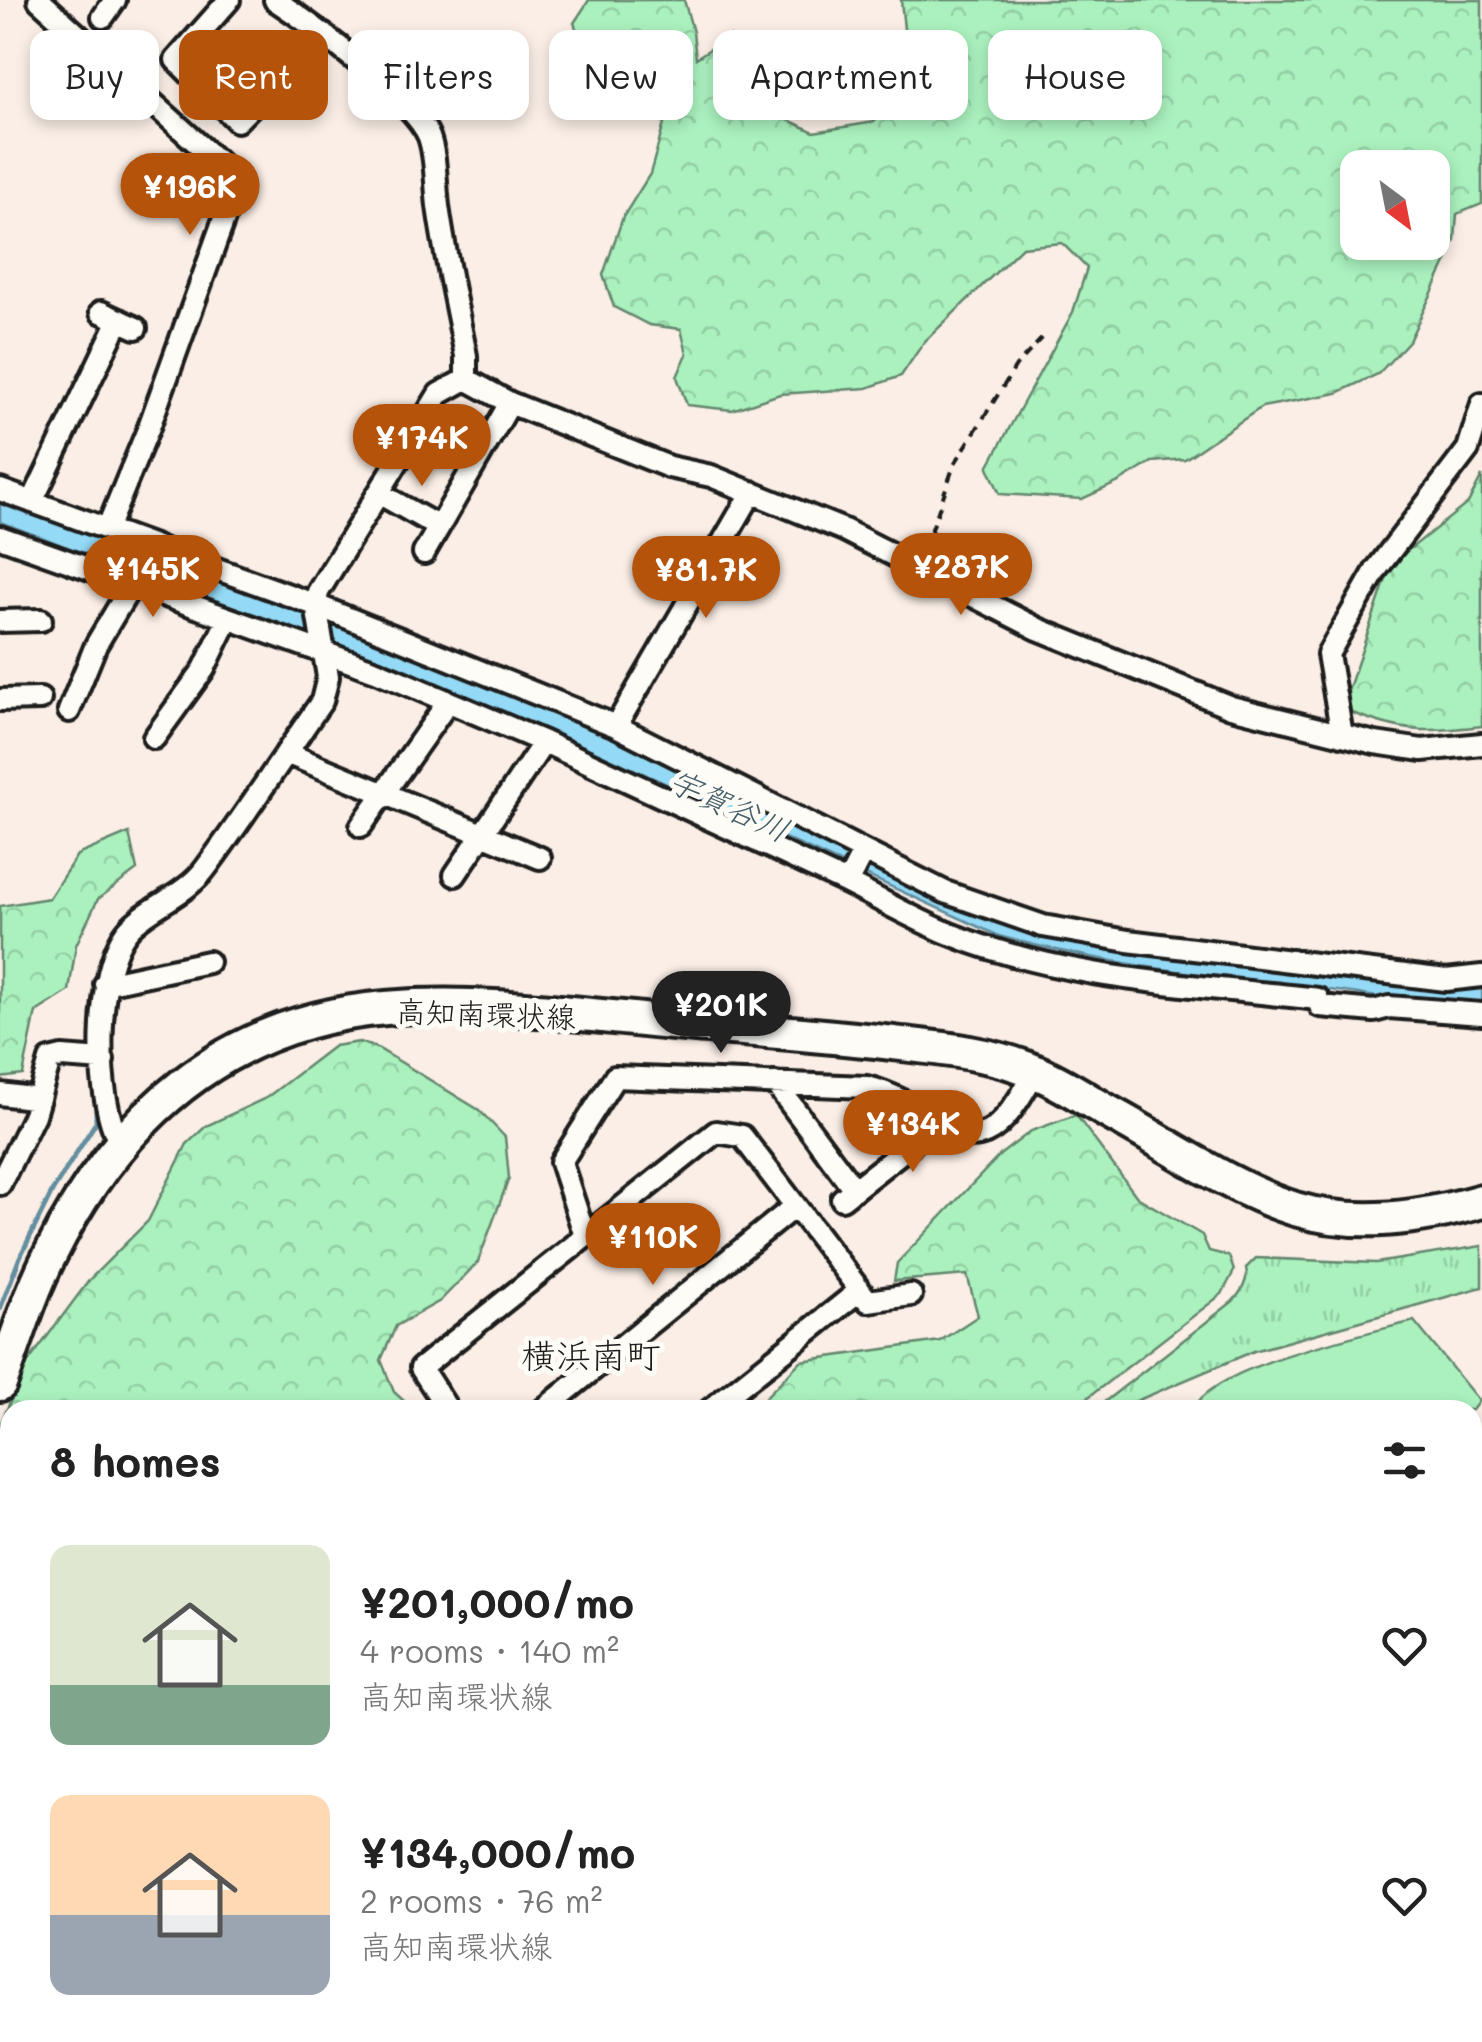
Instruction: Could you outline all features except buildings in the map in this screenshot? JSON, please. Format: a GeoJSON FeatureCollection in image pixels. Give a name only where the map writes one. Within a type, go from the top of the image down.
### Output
{"type":"FeatureCollection","features":[{"type":"Feature","properties":{"kind":"main road","name":"高知南環状線"},"geometry":{"type":"LineString","coordinates":[[3,1368],[70,1216],[120,1143],[166,1095],[231,1051],[329,1017],[386,1008],[463,1006],[962,1051],[1035,1072],[1236,1183],[1298,1210],[1336,1217],[1390,1218],[1482,1201]]}},
{"type":"Feature","properties":{"kind":"street"},"geometry":{"type":"LineString","coordinates":[[38,0],[220,163],[230,186],[224,219],[107,529]]}},
{"type":"Feature","properties":{"kind":"street"},"geometry":{"type":"LineString","coordinates":[[202,30],[229,0]]}},
{"type":"Feature","properties":{"kind":"street"},"geometry":{"type":"LineString","coordinates":[[276,0],[317,30]]}},
{"type":"Feature","properties":{"kind":"street"},"geometry":{"type":"LineString","coordinates":[[328,38],[411,112],[428,137],[466,356],[466,379]]}},
{"type":"Feature","properties":{"kind":"street"},"geometry":{"type":"LineString","coordinates":[[32,502],[119,320]]}},
{"type":"Feature","properties":{"kind":"street"},"geometry":{"type":"LineString","coordinates":[[466,379],[510,403],[669,467],[711,476],[844,530],[1038,629],[1215,701],[1342,735],[1422,750],[1482,744]]}},
{"type":"Feature","properties":{"kind":"street"},"geometry":{"type":"LineString","coordinates":[[120,1143],[110,1127],[103,1060],[105,984],[114,953],[128,928],[172,900],[202,874],[322,701],[328,677],[318,592],[440,394],[466,379]]}},
{"type":"Feature","properties":{"kind":"street"},"geometry":{"type":"LineString","coordinates":[[424,553],[510,403]]}},
{"type":"Feature","properties":{"kind":"street"},"geometry":{"type":"LineString","coordinates":[[1342,735],[1328,654],[1376,570],[1468,449],[1482,404]]}},
{"type":"Feature","properties":{"kind":"street"},"geometry":{"type":"LineString","coordinates":[[0,490],[616,726],[862,854],[944,892],[1043,926],[1147,943],[1446,980],[1482,976]]}},
{"type":"Feature","properties":{"kind":"street"},"geometry":{"type":"LineString","coordinates":[[616,726],[752,492]]}},
{"type":"Feature","properties":{"kind":"street"},"geometry":{"type":"LineString","coordinates":[[380,494],[439,528]]}},
{"type":"Feature","properties":{"kind":"street"},"geometry":{"type":"LineString","coordinates":[[0,537],[228,620],[323,650],[544,742],[849,880],[950,934],[1032,960],[1083,971],[1318,998],[1320,1006],[1482,1014]]}},
{"type":"Feature","properties":{"kind":"street"},"geometry":{"type":"LineString","coordinates":[[69,711],[96,646],[131,586]]}},
{"type":"Feature","properties":{"kind":"street"},"geometry":{"type":"LineString","coordinates":[[0,621],[40,620]]}},
{"type":"Feature","properties":{"kind":"street"},"geometry":{"type":"LineString","coordinates":[[154,738],[204,669],[228,620]]}},
{"type":"Feature","properties":{"kind":"street"},"geometry":{"type":"LineString","coordinates":[[0,700],[40,699]]}},
{"type":"Feature","properties":{"kind":"street"},"geometry":{"type":"LineString","coordinates":[[361,826],[448,702]]}},
{"type":"Feature","properties":{"kind":"street"},"geometry":{"type":"LineString","coordinates":[[454,875],[544,742]]}},
{"type":"Feature","properties":{"kind":"street"},"geometry":{"type":"LineString","coordinates":[[286,753],[540,858]]}},
{"type":"Feature","properties":{"kind":"street"},"geometry":{"type":"LineString","coordinates":[[849,880],[862,854]]}},
{"type":"Feature","properties":{"kind":"street"},"geometry":{"type":"LineString","coordinates":[[105,984],[208,962]]}},
{"type":"Feature","properties":{"kind":"street"},"geometry":{"type":"LineString","coordinates":[[0,1184],[39,1100],[50,1060],[103,1060]]}},
{"type":"Feature","properties":{"kind":"street"},"geometry":{"type":"LineString","coordinates":[[585,1236],[561,1162],[615,1077],[868,1086],[890,1092],[951,1132],[971,1135],[1004,1123],[1035,1072]]}},
{"type":"Feature","properties":{"kind":"street"},"geometry":{"type":"LineString","coordinates":[[774,1083],[848,1194],[912,1144],[904,1130]]}},
{"type":"Feature","properties":{"kind":"street"},"geometry":{"type":"LineString","coordinates":[[0,1094],[39,1100]]}},
{"type":"Feature","properties":{"kind":"street"},"geometry":{"type":"LineString","coordinates":[[442,1400],[421,1368],[716,1132],[742,1136],[868,1302],[911,1295]]}},
{"type":"Feature","properties":{"kind":"street"},"geometry":{"type":"LineString","coordinates":[[555,1400],[795,1206]]}},
{"type":"Feature","properties":{"kind":"street"},"geometry":{"type":"LineString","coordinates":[[723,1400],[859,1291]]}},
{"type":"Feature","properties":{"kind":"path"},"geometry":{"type":"LineString","coordinates":[[918,568],[954,465],[1016,366],[1045,335]]}},
{"type":"Feature","properties":{"kind":"green space"},"geometry":{"type":"Polygon","coordinates":[[[589,0],[684,0],[692,30],[577,30],[574,23],[589,0]]]}},
{"type":"Feature","properties":{"kind":"green space"},"geometry":{"type":"Polygon","coordinates":[[[901,0],[1482,0],[1482,204],[1457,214],[1450,253],[1450,150],[1340,150],[1340,260],[1447,260],[1409,341],[1378,374],[1337,393],[1262,407],[1185,459],[1152,462],[1082,499],[1000,494],[988,467],[1073,312],[1087,268],[1062,243],[1022,247],[924,342],[901,376],[867,388],[780,394],[732,410],[687,405],[677,377],[687,354],[681,329],[649,325],[614,307],[603,275],[623,217],[650,174],[665,120],[693,120],[693,32],[696,58],[713,47],[713,120],[788,120],[814,132],[876,120],[968,120],[968,30],[904,30],[901,0]]]}},
{"type":"Feature","properties":{"kind":"green space"},"geometry":{"type":"Polygon","coordinates":[[[1482,476],[1482,726],[1415,730],[1350,712],[1348,691],[1391,564],[1468,503],[1482,476]]]}},
{"type":"Feature","properties":{"kind":"green space"},"geometry":{"type":"Polygon","coordinates":[[[129,833],[137,870],[98,899],[76,945],[69,991],[36,1012],[23,1075],[0,1078],[0,906],[49,898],[77,855],[129,833]]]}},
{"type":"Feature","properties":{"kind":"green space"},"geometry":{"type":"Polygon","coordinates":[[[359,1042],[379,1049],[479,1110],[505,1137],[509,1178],[478,1262],[440,1301],[396,1326],[381,1360],[394,1392],[403,1400],[11,1400],[26,1365],[90,1279],[148,1221],[187,1144],[206,1126],[266,1098],[334,1046],[359,1042]]]}},
{"type":"Feature","properties":{"kind":"green space"},"geometry":{"type":"Polygon","coordinates":[[[1076,1115],[1137,1197],[1202,1235],[1209,1251],[1229,1256],[1234,1271],[1222,1294],[1085,1400],[763,1400],[801,1361],[940,1341],[978,1316],[967,1275],[894,1281],[897,1263],[1001,1154],[1031,1131],[1076,1115]]]}},
{"type":"Feature","properties":{"kind":"green space"},"geometry":{"type":"Polygon","coordinates":[[[1482,1246],[1482,1287],[1254,1351],[1139,1400],[1107,1400],[1232,1302],[1244,1286],[1246,1268],[1256,1258],[1376,1263],[1482,1246]]]}},
{"type":"Feature","properties":{"kind":"green space"},"geometry":{"type":"Polygon","coordinates":[[[1414,1321],[1478,1400],[1201,1400],[1229,1379],[1259,1365],[1414,1321]]]}},
{"type":"Feature","properties":{"kind":"water","name":"宇賀谷川"},"geometry":{"type":"Polygon","coordinates":[[[0,501],[456,669],[564,714],[942,898],[1003,923],[1132,953],[1428,989],[1482,987],[1482,1003],[1423,1003],[1200,974],[1079,955],[999,936],[557,734],[449,689],[0,522],[0,501]]]}},
{"type":"Feature","properties":{"kind":"waterway"},"geometry":{"type":"LineString","coordinates":[[0,1309],[53,1190],[96,1122],[96,1094]]}},
{"type":"Feature","properties":{"kind":"district","name":"横浜南町"},"geometry":{"type":"Point","coordinates":[591,1354]}}]}
